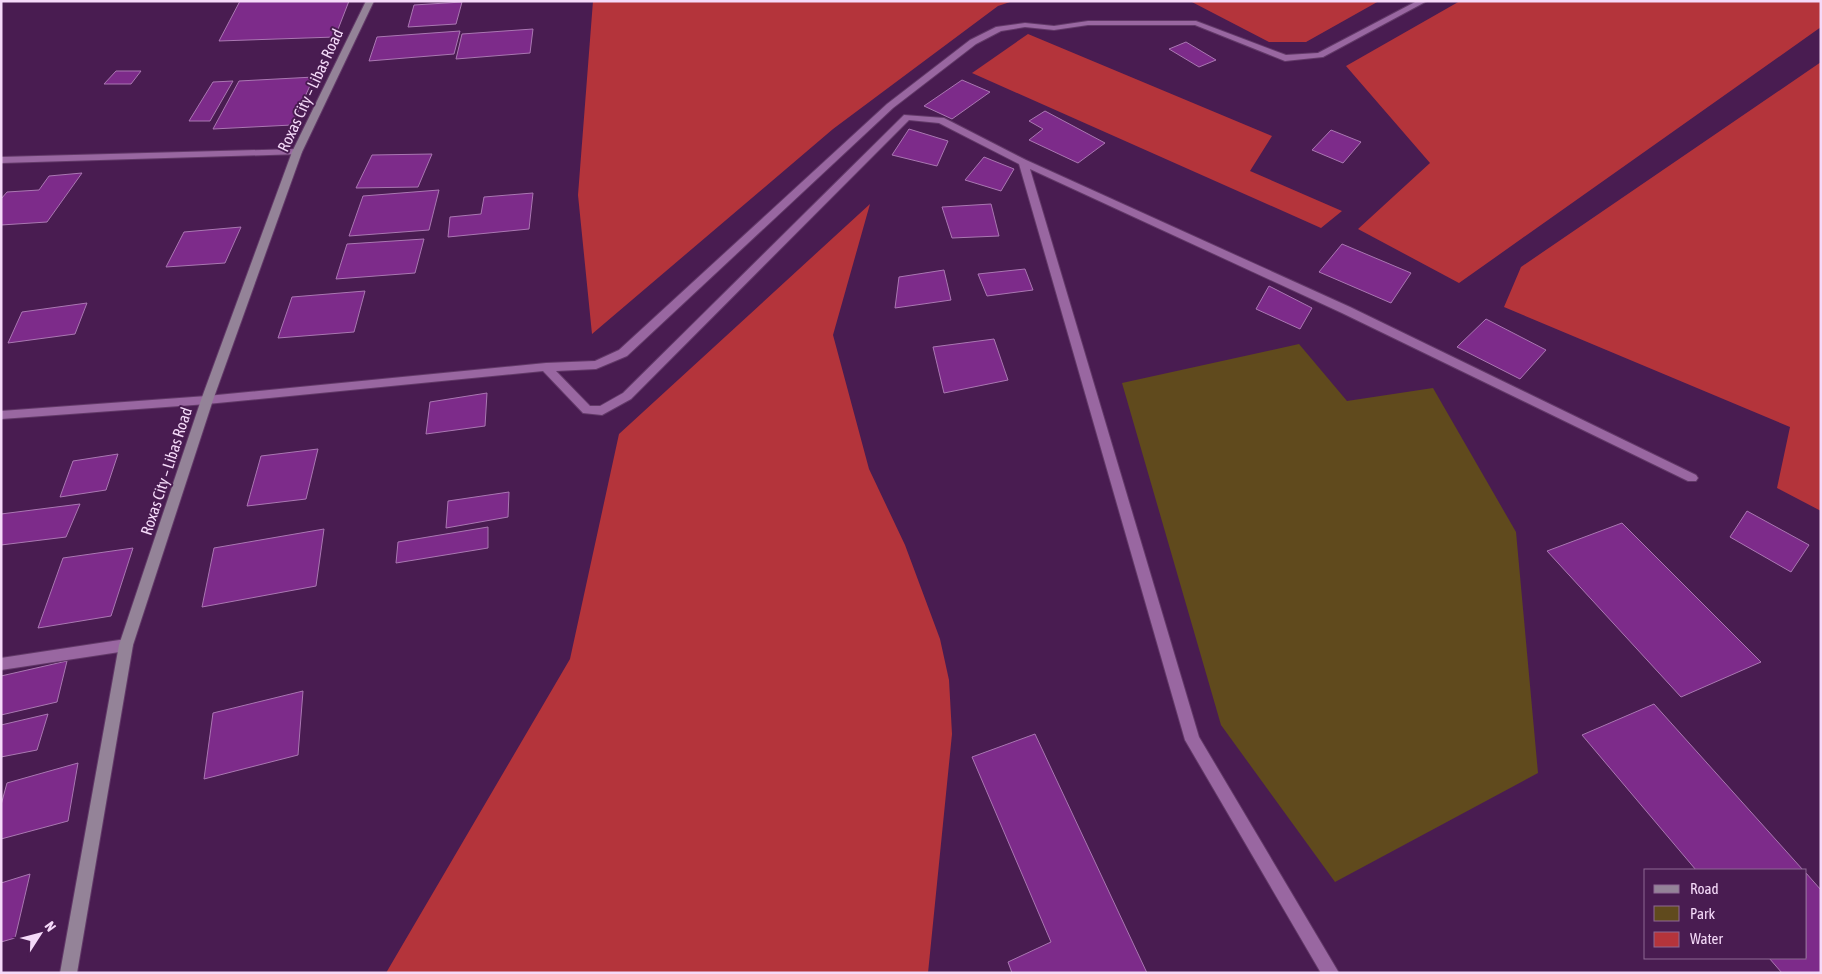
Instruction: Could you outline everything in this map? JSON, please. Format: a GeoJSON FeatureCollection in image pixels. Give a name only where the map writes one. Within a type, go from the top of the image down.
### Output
{"type":"FeatureCollection","features":[{"type":"Feature","properties":{"kind":"main road","name":"Roxas City – Libas Road"},"geometry":{"type":"LineString","coordinates":[[68,973],[126,644],[207,400],[297,152],[370,1]]}},
{"type":"Feature","properties":{"kind":"street"},"geometry":{"type":"LineString","coordinates":[[1,415],[207,400],[596,365],[623,353],[890,106],[973,42],[999,29],[1025,25],[1054,28],[1088,23],[1196,23],[1285,58],[1320,55],[1423,1]]}},
{"type":"Feature","properties":{"kind":"street"},"geometry":{"type":"LineString","coordinates":[[546,368],[587,410],[602,411],[627,396],[907,117],[941,120],[1023,162],[1346,310],[1692,478]]}},
{"type":"Feature","properties":{"kind":"street"},"geometry":{"type":"LineString","coordinates":[[1,160],[297,152]]}},
{"type":"Feature","properties":{"kind":"street"},"geometry":{"type":"LineString","coordinates":[[1023,162],[1192,740],[1331,973]]}},
{"type":"Feature","properties":{"kind":"street"},"geometry":{"type":"LineString","coordinates":[[1,664],[126,644]]}},
{"type":"Feature","properties":{"kind":"green space"},"geometry":{"type":"Polygon","coordinates":[[[1299,344],[1347,401],[1433,388],[1516,532],[1538,773],[1335,882],[1221,725],[1122,383],[1299,344]]]}},
{"type":"Feature","properties":{"kind":"water"},"geometry":{"type":"Polygon","coordinates":[[[593,1],[1013,1],[998,6],[833,129],[592,334],[578,195],[593,1]]]}},
{"type":"Feature","properties":{"kind":"water"},"geometry":{"type":"Polygon","coordinates":[[[1190,1],[1379,1],[1306,42],[1269,42],[1190,1]]]}},
{"type":"Feature","properties":{"kind":"water"},"geometry":{"type":"Polygon","coordinates":[[[1460,1],[1821,1],[1821,27],[1459,283],[1358,229],[1430,163],[1346,66],[1460,1]]]}},
{"type":"Feature","properties":{"kind":"water"},"geometry":{"type":"Polygon","coordinates":[[[1028,34],[1272,136],[1250,171],[1342,211],[1321,228],[972,73],[1028,34]]]}},
{"type":"Feature","properties":{"kind":"water"},"geometry":{"type":"Polygon","coordinates":[[[1821,62],[1821,511],[1777,488],[1790,427],[1504,307],[1521,267],[1821,62]]]}},
{"type":"Feature","properties":{"kind":"water"},"geometry":{"type":"Polygon","coordinates":[[[870,204],[833,335],[869,469],[905,545],[940,639],[949,680],[952,734],[928,973],[386,973],[570,659],[619,434],[870,204]]]}},
{"type":"Feature","properties":{"kind":"building"},"geometry":{"type":"Polygon","coordinates":[[[240,1],[349,1],[335,37],[219,41],[240,1]]]}},
{"type":"Feature","properties":{"kind":"building"},"geometry":{"type":"Polygon","coordinates":[[[462,2],[456,24],[408,27],[414,5],[462,2]]]}},
{"type":"Feature","properties":{"kind":"building"},"geometry":{"type":"Polygon","coordinates":[[[533,29],[530,53],[456,59],[462,34],[533,29]]]}},
{"type":"Feature","properties":{"kind":"building"},"geometry":{"type":"Polygon","coordinates":[[[460,31],[454,54],[369,61],[377,37],[460,31]]]}},
{"type":"Feature","properties":{"kind":"building"},"geometry":{"type":"Polygon","coordinates":[[[1186,42],[1216,60],[1199,67],[1169,49],[1186,42]]]}},
{"type":"Feature","properties":{"kind":"building"},"geometry":{"type":"Polygon","coordinates":[[[116,71],[141,71],[131,84],[104,84],[116,71]]]}},
{"type":"Feature","properties":{"kind":"building"},"geometry":{"type":"Polygon","coordinates":[[[314,77],[292,125],[213,129],[239,81],[314,77]]]}},
{"type":"Feature","properties":{"kind":"building"},"geometry":{"type":"Polygon","coordinates":[[[962,80],[990,92],[952,119],[924,106],[962,80]]]}},
{"type":"Feature","properties":{"kind":"building"},"geometry":{"type":"Polygon","coordinates":[[[233,81],[210,121],[189,121],[213,82],[233,81]]]}},
{"type":"Feature","properties":{"kind":"building"},"geometry":{"type":"Polygon","coordinates":[[[1045,111],[1105,143],[1078,163],[1029,140],[1043,129],[1029,121],[1045,111]]]}},
{"type":"Feature","properties":{"kind":"building"},"geometry":{"type":"Polygon","coordinates":[[[909,129],[948,141],[937,166],[892,155],[909,129]]]}},
{"type":"Feature","properties":{"kind":"building"},"geometry":{"type":"Polygon","coordinates":[[[1331,130],[1361,142],[1343,163],[1312,150],[1331,130]]]}},
{"type":"Feature","properties":{"kind":"building"},"geometry":{"type":"Polygon","coordinates":[[[432,154],[418,187],[356,188],[372,155],[432,154]]]}},
{"type":"Feature","properties":{"kind":"building"},"geometry":{"type":"Polygon","coordinates":[[[984,157],[1014,169],[1001,191],[965,180],[984,157]]]}},
{"type":"Feature","properties":{"kind":"building"},"geometry":{"type":"Polygon","coordinates":[[[82,173],[47,222],[1,225],[1,199],[7,192],[39,190],[49,176],[82,173]]]}},
{"type":"Feature","properties":{"kind":"building"},"geometry":{"type":"Polygon","coordinates":[[[439,190],[429,230],[349,236],[363,196],[439,190]]]}},
{"type":"Feature","properties":{"kind":"building"},"geometry":{"type":"Polygon","coordinates":[[[533,193],[529,229],[448,237],[450,217],[481,214],[484,197],[533,193]]]}},
{"type":"Feature","properties":{"kind":"building"},"geometry":{"type":"Polygon","coordinates":[[[991,204],[999,236],[952,238],[942,207],[991,204]]]}},
{"type":"Feature","properties":{"kind":"building"},"geometry":{"type":"Polygon","coordinates":[[[241,227],[225,263],[166,267],[184,232],[241,227]]]}},
{"type":"Feature","properties":{"kind":"building"},"geometry":{"type":"Polygon","coordinates":[[[424,239],[415,273],[336,279],[347,244],[424,239]]]}},
{"type":"Feature","properties":{"kind":"building"},"geometry":{"type":"Polygon","coordinates":[[[1342,244],[1411,273],[1391,303],[1319,272],[1342,244]]]}},
{"type":"Feature","properties":{"kind":"building"},"geometry":{"type":"Polygon","coordinates":[[[1025,269],[1033,290],[987,296],[978,274],[1025,269]]]}},
{"type":"Feature","properties":{"kind":"building"},"geometry":{"type":"Polygon","coordinates":[[[944,270],[951,300],[895,308],[899,277],[944,270]]]}},
{"type":"Feature","properties":{"kind":"building"},"geometry":{"type":"Polygon","coordinates":[[[1269,286],[1312,308],[1300,329],[1256,309],[1269,286]]]}},
{"type":"Feature","properties":{"kind":"building"},"geometry":{"type":"Polygon","coordinates":[[[365,291],[354,332],[278,338],[292,297],[365,291]]]}},
{"type":"Feature","properties":{"kind":"building"},"geometry":{"type":"Polygon","coordinates":[[[87,303],[75,334],[8,343],[22,312],[87,303]]]}},
{"type":"Feature","properties":{"kind":"building"},"geometry":{"type":"Polygon","coordinates":[[[1486,319],[1546,350],[1520,379],[1457,347],[1486,319]]]}},
{"type":"Feature","properties":{"kind":"building"},"geometry":{"type":"Polygon","coordinates":[[[994,339],[1008,380],[944,393],[933,347],[994,339]]]}},
{"type":"Feature","properties":{"kind":"building"},"geometry":{"type":"Polygon","coordinates":[[[487,393],[485,426],[426,434],[430,402],[487,393]]]}},
{"type":"Feature","properties":{"kind":"building"},"geometry":{"type":"Polygon","coordinates":[[[318,449],[306,499],[247,506],[261,456],[318,449]]]}},
{"type":"Feature","properties":{"kind":"building"},"geometry":{"type":"Polygon","coordinates":[[[118,454],[106,490],[60,497],[73,461],[118,454]]]}},
{"type":"Feature","properties":{"kind":"building"},"geometry":{"type":"Polygon","coordinates":[[[509,492],[508,517],[446,528],[448,501],[509,492]]]}},
{"type":"Feature","properties":{"kind":"building"},"geometry":{"type":"Polygon","coordinates":[[[80,504],[66,537],[1,545],[1,514],[80,504]]]}},
{"type":"Feature","properties":{"kind":"building"},"geometry":{"type":"Polygon","coordinates":[[[1747,511],[1809,545],[1791,572],[1730,537],[1747,511]]]}},
{"type":"Feature","properties":{"kind":"building"},"geometry":{"type":"Polygon","coordinates":[[[1622,523],[1761,662],[1681,697],[1547,551],[1622,523]]]}},
{"type":"Feature","properties":{"kind":"building"},"geometry":{"type":"Polygon","coordinates":[[[488,527],[488,548],[396,563],[398,542],[488,527]]]}},
{"type":"Feature","properties":{"kind":"building"},"geometry":{"type":"Polygon","coordinates":[[[324,529],[316,586],[202,607],[214,548],[324,529]]]}},
{"type":"Feature","properties":{"kind":"building"},"geometry":{"type":"Polygon","coordinates":[[[133,548],[111,616],[38,628],[63,558],[133,548]]]}},
{"type":"Feature","properties":{"kind":"building"},"geometry":{"type":"Polygon","coordinates":[[[67,661],[57,702],[1,715],[1,676],[67,661]]]}},
{"type":"Feature","properties":{"kind":"building"},"geometry":{"type":"Polygon","coordinates":[[[303,691],[298,755],[204,779],[213,713],[303,691]]]}},
{"type":"Feature","properties":{"kind":"building"},"geometry":{"type":"Polygon","coordinates":[[[1654,704],[1802,869],[1695,869],[1582,735],[1654,704]]]}},
{"type":"Feature","properties":{"kind":"building"},"geometry":{"type":"Polygon","coordinates":[[[48,714],[37,750],[1,757],[1,725],[48,714]]]}},
{"type":"Feature","properties":{"kind":"building"},"geometry":{"type":"Polygon","coordinates":[[[1035,734],[1147,973],[1012,973],[1008,962],[1051,942],[972,757],[1035,734]]]}},
{"type":"Feature","properties":{"kind":"building"},"geometry":{"type":"Polygon","coordinates":[[[78,763],[68,821],[1,839],[1,805],[7,783],[78,763]]]}},
{"type":"Feature","properties":{"kind":"building"},"geometry":{"type":"Polygon","coordinates":[[[30,874],[15,938],[1,942],[1,883],[30,874]]]}},
{"type":"Feature","properties":{"kind":"building"},"geometry":{"type":"Polygon","coordinates":[[[1807,874],[1821,890],[1821,973],[1782,973],[1770,959],[1807,959],[1807,874]]]}}]}
